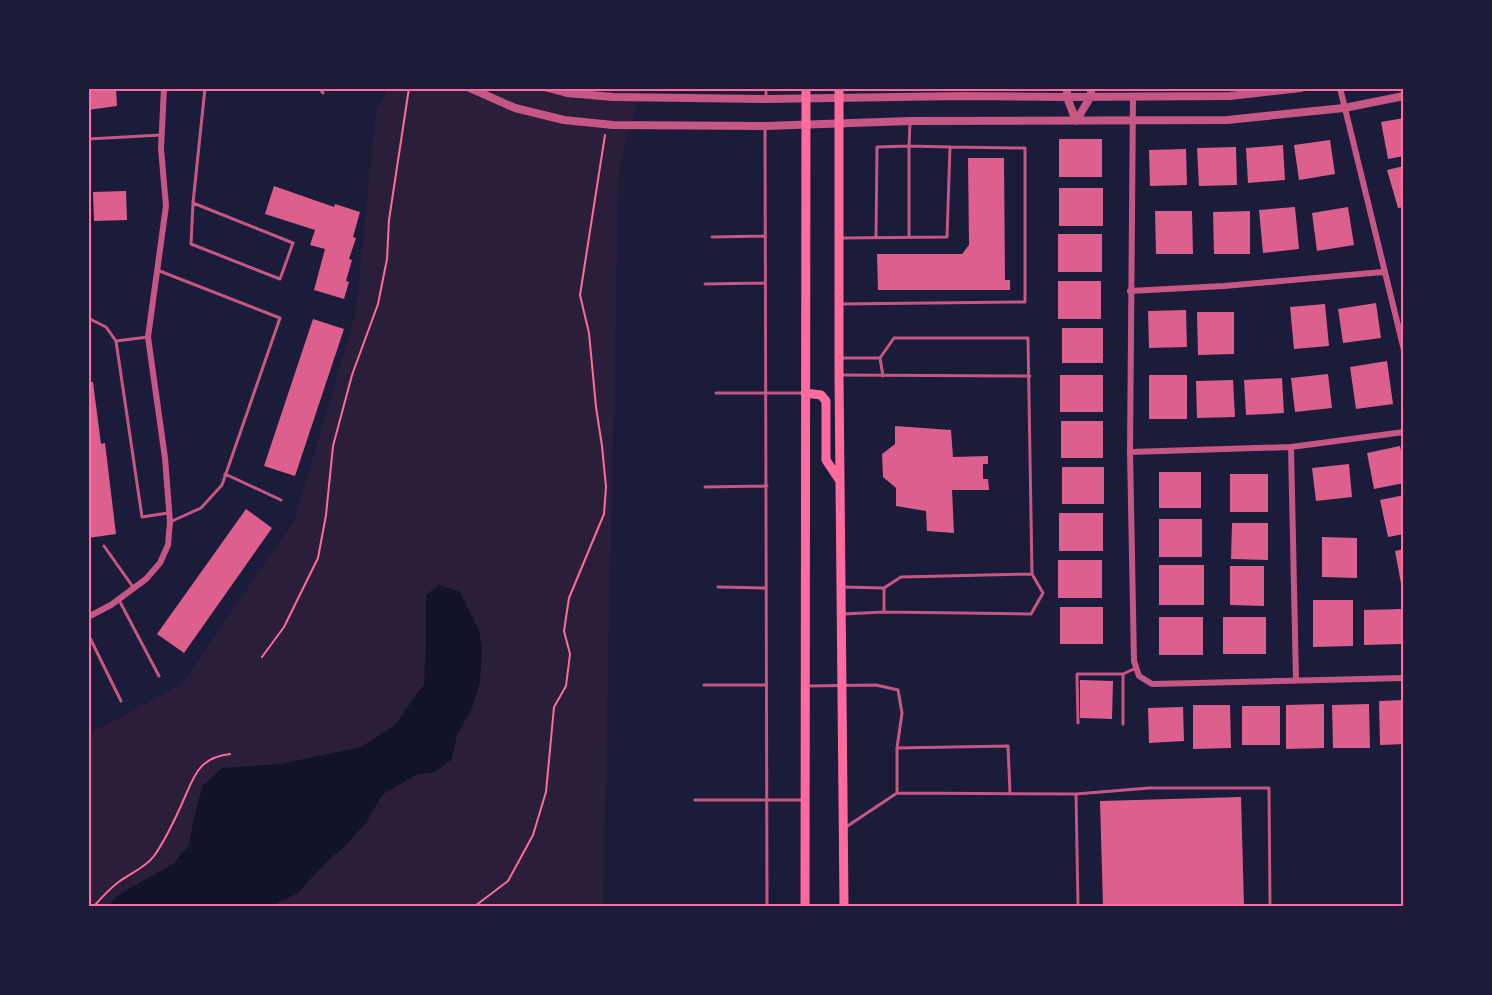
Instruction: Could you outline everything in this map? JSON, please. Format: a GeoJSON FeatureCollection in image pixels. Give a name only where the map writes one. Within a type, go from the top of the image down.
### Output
{"type":"FeatureCollection","features":[{"type":"Feature","properties":{"kind":"main road"},"geometry":{"type":"LineString","coordinates":[[839,93],[844,906]]}},
{"type":"Feature","properties":{"kind":"main road"},"geometry":{"type":"LineString","coordinates":[[805,906],[807,800],[806,94]]}},
{"type":"Feature","properties":{"kind":"main road"},"geometry":{"type":"LineString","coordinates":[[805,393],[821,395],[826,401],[826,460],[840,481]]}},
{"type":"Feature","properties":{"kind":"street"},"geometry":{"type":"LineString","coordinates":[[88,617],[119,600],[146,579],[160,563],[168,545],[170,513],[165,458],[148,337],[166,206],[161,135],[164,88]]}},
{"type":"Feature","properties":{"kind":"street"},"geometry":{"type":"LineString","coordinates":[[470,88],[515,108],[564,120],[607,124],[765,126],[910,121],[1227,120],[1344,108],[1404,96]]}},
{"type":"Feature","properties":{"kind":"street"},"geometry":{"type":"LineString","coordinates":[[549,88],[567,93],[613,98],[766,99],[839,93],[1090,92],[1132,96],[1230,96],[1301,88]]}},
{"type":"Feature","properties":{"kind":"street"},"geometry":{"type":"LineString","coordinates":[[1340,88],[1383,272],[1404,350]]}},
{"type":"Feature","properties":{"kind":"street"},"geometry":{"type":"LineString","coordinates":[[1076,121],[1090,92]]}},
{"type":"Feature","properties":{"kind":"street"},"geometry":{"type":"LineString","coordinates":[[1067,93],[1076,121]]}},
{"type":"Feature","properties":{"kind":"street"},"geometry":{"type":"LineString","coordinates":[[1132,96],[1130,452],[1134,661],[1139,676],[1152,684],[1404,678]]}},
{"type":"Feature","properties":{"kind":"street"},"geometry":{"type":"LineString","coordinates":[[1130,291],[1224,286],[1383,272]]}},
{"type":"Feature","properties":{"kind":"street"},"geometry":{"type":"LineString","coordinates":[[1130,452],[1291,447],[1404,432]]}},
{"type":"Feature","properties":{"kind":"street"},"geometry":{"type":"LineString","coordinates":[[1291,447],[1296,680]]}},
{"type":"Feature","properties":{"kind":"lane"},"geometry":{"type":"LineString","coordinates":[[193,203],[293,243],[280,279],[191,244],[193,203],[205,88]]}},
{"type":"Feature","properties":{"kind":"lane"},"geometry":{"type":"LineString","coordinates":[[319,88],[323,93]]}},
{"type":"Feature","properties":{"kind":"lane"},"geometry":{"type":"LineString","coordinates":[[766,88],[766,99]]}},
{"type":"Feature","properties":{"kind":"lane"},"geometry":{"type":"LineString","coordinates":[[909,237],[910,121]]}},
{"type":"Feature","properties":{"kind":"lane"},"geometry":{"type":"LineString","coordinates":[[765,126],[768,906]]}},
{"type":"Feature","properties":{"kind":"lane"},"geometry":{"type":"LineString","coordinates":[[88,139],[161,135]]}},
{"type":"Feature","properties":{"kind":"lane"},"geometry":{"type":"LineString","coordinates":[[840,304],[1025,302],[1026,148],[877,147],[876,237]]}},
{"type":"Feature","properties":{"kind":"lane"},"geometry":{"type":"LineString","coordinates":[[840,238],[947,237],[950,147]]}},
{"type":"Feature","properties":{"kind":"lane"},"geometry":{"type":"LineString","coordinates":[[712,237],[765,236]]}},
{"type":"Feature","properties":{"kind":"lane"},"geometry":{"type":"LineString","coordinates":[[157,270],[280,318],[222,485],[201,508],[170,522]]}},
{"type":"Feature","properties":{"kind":"lane"},"geometry":{"type":"LineString","coordinates":[[705,284],[765,283]]}},
{"type":"Feature","properties":{"kind":"lane"},"geometry":{"type":"LineString","coordinates":[[88,318],[106,327],[116,341],[142,517],[170,513]]}},
{"type":"Feature","properties":{"kind":"lane"},"geometry":{"type":"LineString","coordinates":[[116,341],[148,337]]}},
{"type":"Feature","properties":{"kind":"lane"},"geometry":{"type":"LineString","coordinates":[[841,614],[884,612],[1031,614],[1043,593],[1032,574],[1028,338],[894,338],[880,358],[883,376]]}},
{"type":"Feature","properties":{"kind":"lane"},"geometry":{"type":"LineString","coordinates":[[840,358],[880,358]]}},
{"type":"Feature","properties":{"kind":"lane"},"geometry":{"type":"LineString","coordinates":[[839,375],[1030,376]]}},
{"type":"Feature","properties":{"kind":"lane"},"geometry":{"type":"LineString","coordinates":[[716,393],[805,393]]}},
{"type":"Feature","properties":{"kind":"lane"},"geometry":{"type":"LineString","coordinates":[[225,474],[281,500]]}},
{"type":"Feature","properties":{"kind":"lane"},"geometry":{"type":"LineString","coordinates":[[705,487],[767,486]]}},
{"type":"Feature","properties":{"kind":"lane"},"geometry":{"type":"LineString","coordinates":[[104,546],[134,589]]}},
{"type":"Feature","properties":{"kind":"lane"},"geometry":{"type":"LineString","coordinates":[[841,587],[884,588],[902,577],[1032,574]]}},
{"type":"Feature","properties":{"kind":"lane"},"geometry":{"type":"LineString","coordinates":[[718,587],[766,588]]}},
{"type":"Feature","properties":{"kind":"lane"},"geometry":{"type":"LineString","coordinates":[[884,588],[884,612]]}},
{"type":"Feature","properties":{"kind":"lane"},"geometry":{"type":"LineString","coordinates":[[119,600],[159,676]]}},
{"type":"Feature","properties":{"kind":"lane"},"geometry":{"type":"LineString","coordinates":[[89,635],[121,701]]}},
{"type":"Feature","properties":{"kind":"lane"},"geometry":{"type":"LineString","coordinates":[[1078,723],[1077,674],[1123,674],[1136,668]]}},
{"type":"Feature","properties":{"kind":"lane"},"geometry":{"type":"LineString","coordinates":[[1123,674],[1123,724]]}},
{"type":"Feature","properties":{"kind":"lane"},"geometry":{"type":"LineString","coordinates":[[704,685],[766,685]]}},
{"type":"Feature","properties":{"kind":"lane"},"geometry":{"type":"LineString","coordinates":[[807,687],[876,685],[898,690],[902,713],[897,748],[897,793]]}},
{"type":"Feature","properties":{"kind":"lane"},"geometry":{"type":"LineString","coordinates":[[897,748],[1008,746],[1010,794]]}},
{"type":"Feature","properties":{"kind":"lane"},"geometry":{"type":"LineString","coordinates":[[843,829],[897,793],[1076,794],[1149,788],[1269,788],[1270,906]]}},
{"type":"Feature","properties":{"kind":"lane"},"geometry":{"type":"LineString","coordinates":[[1076,794],[1078,906]]}},
{"type":"Feature","properties":{"kind":"lane"},"geometry":{"type":"LineString","coordinates":[[694,800],[807,800]]}},
{"type":"Feature","properties":{"kind":"path"},"geometry":{"type":"LineString","coordinates":[[262,657],[284,627],[318,558],[326,515],[333,446],[352,375],[378,304],[387,259],[389,219],[409,88]]}},
{"type":"Feature","properties":{"kind":"path"},"geometry":{"type":"LineString","coordinates":[[475,906],[508,881],[533,835],[546,792],[554,707],[566,686],[570,654],[564,631],[569,598],[603,514],[606,488],[602,446],[589,333],[580,295],[607,124]]}},
{"type":"Feature","properties":{"kind":"path"},"geometry":{"type":"LineString","coordinates":[[94,906],[116,883],[141,869],[153,857],[193,777],[202,765],[213,758],[230,754]]}},
{"type":"Feature","properties":{"kind":"shaded area"},"geometry":{"type":"Polygon","coordinates":[[[388,89],[641,89],[619,166],[603,906],[89,906],[89,734],[182,684],[295,519],[356,312],[376,112],[388,89]]]}},
{"type":"Feature","properties":{"kind":"shaded area"},"geometry":{"type":"Polygon","coordinates":[[[439,585],[459,591],[479,630],[482,650],[480,682],[472,708],[457,735],[452,759],[435,772],[416,775],[383,794],[365,824],[344,847],[325,863],[297,894],[274,906],[109,906],[116,896],[173,864],[189,845],[203,785],[222,768],[280,764],[361,747],[395,725],[424,684],[426,595],[439,585]]]}},
{"type":"Feature","properties":{"kind":"building"},"geometry":{"type":"Polygon","coordinates":[[[88,88],[116,88],[117,106],[88,110],[88,88]]]}},
{"type":"Feature","properties":{"kind":"building"},"geometry":{"type":"Polygon","coordinates":[[[1404,118],[1404,156],[1388,159],[1381,122],[1404,118]]]}},
{"type":"Feature","properties":{"kind":"building"},"geometry":{"type":"Polygon","coordinates":[[[1059,139],[1102,139],[1102,177],[1059,177],[1059,139]]]}},
{"type":"Feature","properties":{"kind":"building"},"geometry":{"type":"Polygon","coordinates":[[[1330,140],[1335,174],[1299,180],[1294,145],[1330,140]]]}},
{"type":"Feature","properties":{"kind":"building"},"geometry":{"type":"Polygon","coordinates":[[[1283,145],[1285,180],[1248,183],[1246,148],[1283,145]]]}},
{"type":"Feature","properties":{"kind":"building"},"geometry":{"type":"Polygon","coordinates":[[[1236,147],[1237,185],[1199,186],[1197,148],[1236,147]]]}},
{"type":"Feature","properties":{"kind":"building"},"geometry":{"type":"Polygon","coordinates":[[[1186,149],[1187,185],[1150,186],[1149,150],[1186,149]]]}},
{"type":"Feature","properties":{"kind":"building"},"geometry":{"type":"Polygon","coordinates":[[[968,158],[1004,158],[1005,280],[1010,280],[1010,290],[878,290],[877,254],[962,254],[969,245],[968,158]]]}},
{"type":"Feature","properties":{"kind":"building"},"geometry":{"type":"Polygon","coordinates":[[[1404,166],[1404,207],[1398,208],[1387,170],[1404,166]]]}},
{"type":"Feature","properties":{"kind":"building"},"geometry":{"type":"Polygon","coordinates":[[[274,186],[334,207],[335,204],[360,212],[353,237],[356,238],[349,259],[352,260],[344,299],[314,290],[325,249],[310,245],[315,230],[265,214],[274,186]]]}},
{"type":"Feature","properties":{"kind":"building"},"geometry":{"type":"Polygon","coordinates":[[[1059,188],[1103,188],[1103,226],[1059,226],[1059,188]]]}},
{"type":"Feature","properties":{"kind":"building"},"geometry":{"type":"Polygon","coordinates":[[[126,191],[127,220],[94,221],[93,192],[126,191]]]}},
{"type":"Feature","properties":{"kind":"building"},"geometry":{"type":"Polygon","coordinates":[[[1295,207],[1299,249],[1263,253],[1259,210],[1295,207]]]}},
{"type":"Feature","properties":{"kind":"building"},"geometry":{"type":"Polygon","coordinates":[[[1348,207],[1354,245],[1317,251],[1312,213],[1348,207]]]}},
{"type":"Feature","properties":{"kind":"building"},"geometry":{"type":"Polygon","coordinates":[[[1155,211],[1192,211],[1193,254],[1156,254],[1155,211]]]}},
{"type":"Feature","properties":{"kind":"building"},"geometry":{"type":"Polygon","coordinates":[[[1250,211],[1250,254],[1214,254],[1213,212],[1250,211]]]}},
{"type":"Feature","properties":{"kind":"building"},"geometry":{"type":"Polygon","coordinates":[[[1058,234],[1102,234],[1102,272],[1058,272],[1058,234]]]}},
{"type":"Feature","properties":{"kind":"building"},"geometry":{"type":"Polygon","coordinates":[[[1058,281],[1101,281],[1101,319],[1058,319],[1058,281]]]}},
{"type":"Feature","properties":{"kind":"building"},"geometry":{"type":"Polygon","coordinates":[[[1376,303],[1381,338],[1343,343],[1338,309],[1376,303]]]}},
{"type":"Feature","properties":{"kind":"building"},"geometry":{"type":"Polygon","coordinates":[[[1325,304],[1329,346],[1294,349],[1290,307],[1325,304]]]}},
{"type":"Feature","properties":{"kind":"building"},"geometry":{"type":"Polygon","coordinates":[[[1186,310],[1187,347],[1149,348],[1148,311],[1186,310]]]}},
{"type":"Feature","properties":{"kind":"building"},"geometry":{"type":"Polygon","coordinates":[[[1197,312],[1234,312],[1234,354],[1198,355],[1197,312]]]}},
{"type":"Feature","properties":{"kind":"building"},"geometry":{"type":"Polygon","coordinates":[[[313,319],[344,329],[295,476],[264,466],[313,319]]]}},
{"type":"Feature","properties":{"kind":"building"},"geometry":{"type":"Polygon","coordinates":[[[1062,328],[1103,328],[1103,363],[1062,363],[1062,328]]]}},
{"type":"Feature","properties":{"kind":"building"},"geometry":{"type":"Polygon","coordinates":[[[1387,361],[1393,404],[1356,409],[1350,367],[1387,361]]]}},
{"type":"Feature","properties":{"kind":"building"},"geometry":{"type":"Polygon","coordinates":[[[1328,374],[1332,408],[1295,412],[1291,378],[1328,374]]]}},
{"type":"Feature","properties":{"kind":"building"},"geometry":{"type":"Polygon","coordinates":[[[1060,375],[1103,375],[1103,412],[1060,412],[1060,375]]]}},
{"type":"Feature","properties":{"kind":"building"},"geometry":{"type":"Polygon","coordinates":[[[1149,375],[1187,375],[1187,419],[1149,419],[1149,375]]]}},
{"type":"Feature","properties":{"kind":"building"},"geometry":{"type":"Polygon","coordinates":[[[1282,378],[1284,413],[1246,415],[1244,380],[1282,378]]]}},
{"type":"Feature","properties":{"kind":"building"},"geometry":{"type":"Polygon","coordinates":[[[1233,380],[1235,417],[1197,418],[1196,381],[1233,380]]]}},
{"type":"Feature","properties":{"kind":"building"},"geometry":{"type":"Polygon","coordinates":[[[88,382],[93,382],[101,444],[105,443],[116,534],[88,538],[88,382]]]}},
{"type":"Feature","properties":{"kind":"building"},"geometry":{"type":"Polygon","coordinates":[[[1061,421],[1103,421],[1103,458],[1061,458],[1061,421]]]}},
{"type":"Feature","properties":{"kind":"building"},"geometry":{"type":"Polygon","coordinates":[[[895,426],[951,430],[953,457],[988,456],[988,464],[983,464],[983,479],[988,479],[989,490],[952,490],[954,533],[927,531],[926,511],[896,506],[896,488],[883,477],[882,454],[895,444],[895,426]]]}},
{"type":"Feature","properties":{"kind":"building"},"geometry":{"type":"Polygon","coordinates":[[[1400,446],[1404,464],[1404,483],[1374,489],[1367,453],[1400,446]]]}},
{"type":"Feature","properties":{"kind":"building"},"geometry":{"type":"Polygon","coordinates":[[[1349,464],[1352,497],[1316,501],[1312,468],[1349,464]]]}},
{"type":"Feature","properties":{"kind":"building"},"geometry":{"type":"Polygon","coordinates":[[[1062,467],[1104,467],[1104,504],[1062,504],[1062,467]]]}},
{"type":"Feature","properties":{"kind":"building"},"geometry":{"type":"Polygon","coordinates":[[[1159,472],[1201,472],[1201,508],[1159,508],[1159,472]]]}},
{"type":"Feature","properties":{"kind":"building"},"geometry":{"type":"Polygon","coordinates":[[[1230,474],[1268,474],[1268,512],[1230,512],[1230,474]]]}},
{"type":"Feature","properties":{"kind":"building"},"geometry":{"type":"Polygon","coordinates":[[[1404,495],[1404,534],[1388,537],[1380,500],[1404,495]]]}},
{"type":"Feature","properties":{"kind":"building"},"geometry":{"type":"Polygon","coordinates":[[[246,509],[272,528],[184,653],[157,634],[246,509]]]}},
{"type":"Feature","properties":{"kind":"building"},"geometry":{"type":"Polygon","coordinates":[[[1059,513],[1103,513],[1103,551],[1059,551],[1059,513]]]}},
{"type":"Feature","properties":{"kind":"building"},"geometry":{"type":"Polygon","coordinates":[[[1159,519],[1202,519],[1202,557],[1159,557],[1159,519]]]}},
{"type":"Feature","properties":{"kind":"building"},"geometry":{"type":"Polygon","coordinates":[[[1232,523],[1268,523],[1268,560],[1231,559],[1232,523]]]}},
{"type":"Feature","properties":{"kind":"building"},"geometry":{"type":"Polygon","coordinates":[[[1322,537],[1357,538],[1357,578],[1322,577],[1322,537]]]}},
{"type":"Feature","properties":{"kind":"building"},"geometry":{"type":"Polygon","coordinates":[[[1404,549],[1404,588],[1402,589],[1395,551],[1404,549]]]}},
{"type":"Feature","properties":{"kind":"building"},"geometry":{"type":"Polygon","coordinates":[[[1058,560],[1102,560],[1102,598],[1058,598],[1058,560]]]}},
{"type":"Feature","properties":{"kind":"building"},"geometry":{"type":"Polygon","coordinates":[[[1159,565],[1204,565],[1204,605],[1159,605],[1159,565]]]}},
{"type":"Feature","properties":{"kind":"building"},"geometry":{"type":"Polygon","coordinates":[[[1230,566],[1264,566],[1264,606],[1230,605],[1230,566]]]}},
{"type":"Feature","properties":{"kind":"building"},"geometry":{"type":"Polygon","coordinates":[[[1313,600],[1353,600],[1353,646],[1313,647],[1313,600]]]}},
{"type":"Feature","properties":{"kind":"building"},"geometry":{"type":"Polygon","coordinates":[[[1060,607],[1103,607],[1103,644],[1060,644],[1060,607]]]}},
{"type":"Feature","properties":{"kind":"building"},"geometry":{"type":"Polygon","coordinates":[[[1401,609],[1402,644],[1364,645],[1364,610],[1401,609]]]}},
{"type":"Feature","properties":{"kind":"building"},"geometry":{"type":"Polygon","coordinates":[[[1159,617],[1203,617],[1203,655],[1159,655],[1159,617]]]}},
{"type":"Feature","properties":{"kind":"building"},"geometry":{"type":"Polygon","coordinates":[[[1223,617],[1266,617],[1266,654],[1223,654],[1223,617]]]}},
{"type":"Feature","properties":{"kind":"building"},"geometry":{"type":"Polygon","coordinates":[[[1080,680],[1113,681],[1112,719],[1080,718],[1080,680]]]}},
{"type":"Feature","properties":{"kind":"building"},"geometry":{"type":"Polygon","coordinates":[[[1404,700],[1404,744],[1380,745],[1379,701],[1404,700]]]}},
{"type":"Feature","properties":{"kind":"building"},"geometry":{"type":"Polygon","coordinates":[[[1324,704],[1324,748],[1286,749],[1286,705],[1324,704]]]}},
{"type":"Feature","properties":{"kind":"building"},"geometry":{"type":"Polygon","coordinates":[[[1369,704],[1370,748],[1333,748],[1332,705],[1369,704]]]}},
{"type":"Feature","properties":{"kind":"building"},"geometry":{"type":"Polygon","coordinates":[[[1193,705],[1230,705],[1231,748],[1193,749],[1193,705]]]}},
{"type":"Feature","properties":{"kind":"building"},"geometry":{"type":"Polygon","coordinates":[[[1242,706],[1280,706],[1280,745],[1242,745],[1242,706]]]}},
{"type":"Feature","properties":{"kind":"building"},"geometry":{"type":"Polygon","coordinates":[[[1183,707],[1184,741],[1149,743],[1148,708],[1183,707]]]}},
{"type":"Feature","properties":{"kind":"building"},"geometry":{"type":"Polygon","coordinates":[[[1241,797],[1244,906],[1103,906],[1100,801],[1241,797]]]}}]}
